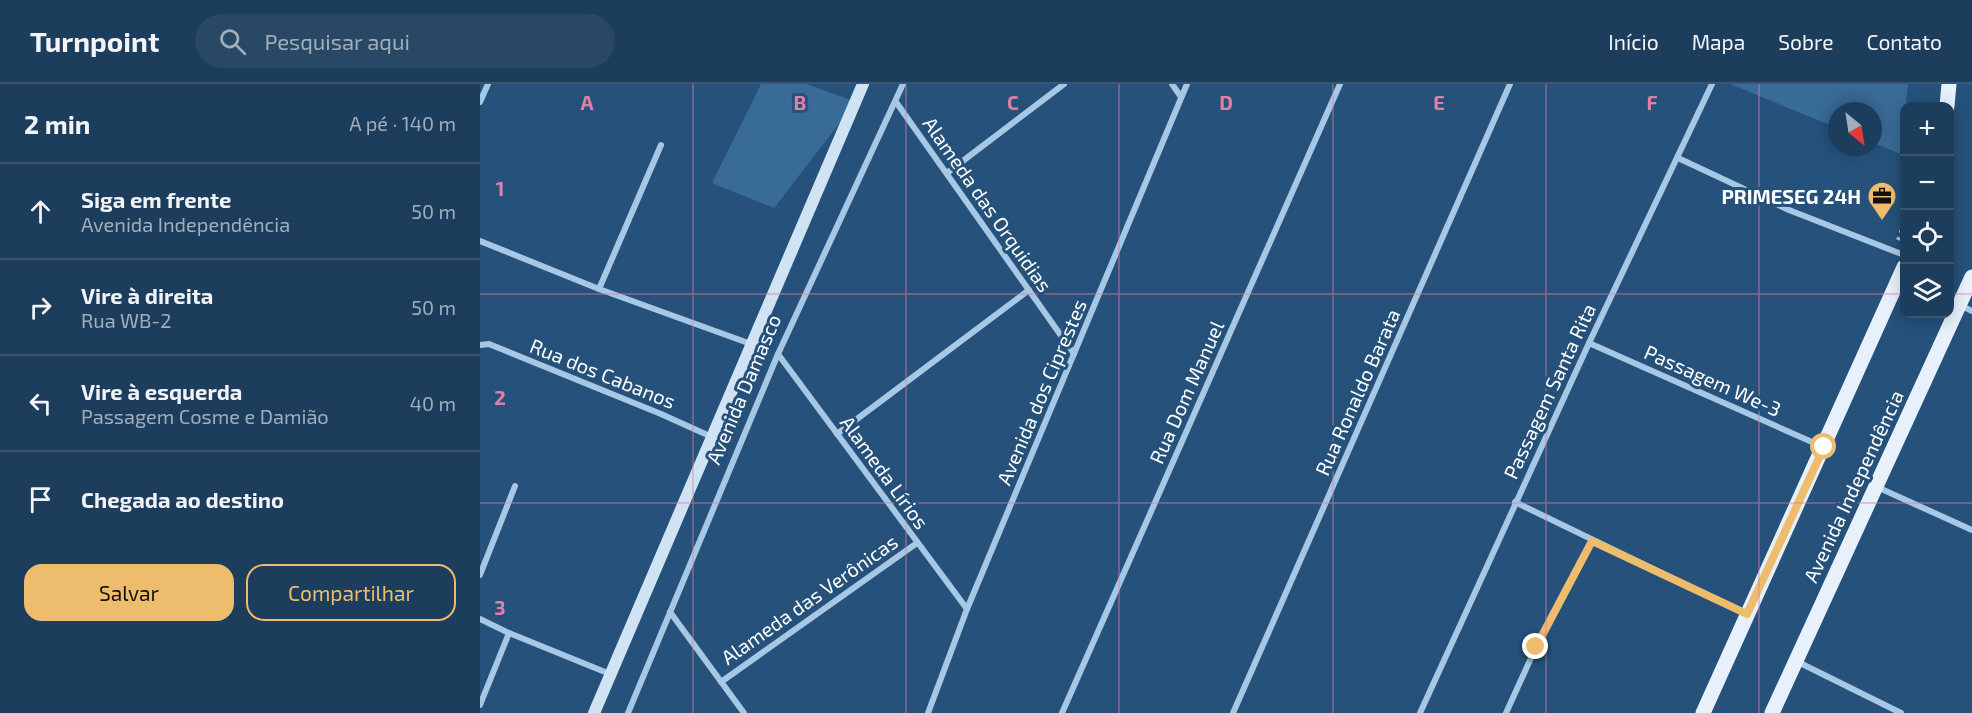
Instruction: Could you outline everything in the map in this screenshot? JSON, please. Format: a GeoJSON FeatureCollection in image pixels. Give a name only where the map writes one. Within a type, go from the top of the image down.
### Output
{"type":"FeatureCollection","features":[{"type":"Feature","properties":{"kind":"main road"},"geometry":{"type":"LineString","coordinates":[[1947,102],[1949,84]]}},
{"type":"Feature","properties":{"kind":"main road","name":"Avenida Independência"},"geometry":{"type":"LineString","coordinates":[[1772,713],[1876,486],[1966,308],[1972,277]]}},
{"type":"Feature","properties":{"kind":"main road"},"geometry":{"type":"LineString","coordinates":[[1703,713],[1900,278]]}},
{"type":"Feature","properties":{"kind":"street"},"geometry":{"type":"LineString","coordinates":[[480,102],[488,84]]}},
{"type":"Feature","properties":{"kind":"street","name":"Avenida Damasco"},"geometry":{"type":"LineString","coordinates":[[594,713],[863,84]]}},
{"type":"Feature","properties":{"kind":"street","name":"Avenida Damasco"},"geometry":{"type":"LineString","coordinates":[[628,713],[778,354],[903,84]]}},
{"type":"Feature","properties":{"kind":"street"},"geometry":{"type":"LineString","coordinates":[[947,173],[1064,84]]}},
{"type":"Feature","properties":{"kind":"street"},"geometry":{"type":"LineString","coordinates":[[1172,84],[1181,97]]}},
{"type":"Feature","properties":{"kind":"street","name":"Avenida dos Ciprestes"},"geometry":{"type":"LineString","coordinates":[[928,713],[967,609],[1187,84]]}},
{"type":"Feature","properties":{"kind":"street","name":"Rua Dom Manuel"},"geometry":{"type":"LineString","coordinates":[[1062,713],[1340,84]]}},
{"type":"Feature","properties":{"kind":"street","name":"Rua Ronaldo Barata"},"geometry":{"type":"LineString","coordinates":[[1233,713],[1510,84]]}},
{"type":"Feature","properties":{"kind":"street","name":"Passagem Santa Rita"},"geometry":{"type":"LineString","coordinates":[[1420,713],[1588,344],[1712,84]]}},
{"type":"Feature","properties":{"kind":"street","name":"Alameda das Orquidias"},"geometry":{"type":"LineString","coordinates":[[896,102],[1074,354]]}},
{"type":"Feature","properties":{"kind":"street"},"geometry":{"type":"LineString","coordinates":[[599,288],[661,145]]}},
{"type":"Feature","properties":{"kind":"street"},"geometry":{"type":"LineString","coordinates":[[1678,158],[1789,210],[1900,253]]}},
{"type":"Feature","properties":{"kind":"street"},"geometry":{"type":"LineString","coordinates":[[480,241],[599,288],[752,344]]}},
{"type":"Feature","properties":{"kind":"street"},"geometry":{"type":"LineString","coordinates":[[837,434],[1029,290]]}},
{"type":"Feature","properties":{"kind":"street","name":"Rua dos Cabanos"},"geometry":{"type":"LineString","coordinates":[[480,345],[489,344],[662,414],[712,437]]}},
{"type":"Feature","properties":{"kind":"street","name":"Passagem We-3"},"geometry":{"type":"LineString","coordinates":[[1588,344],[1824,447]]}},
{"type":"Feature","properties":{"kind":"street","name":"Alameda Lírios"},"geometry":{"type":"LineString","coordinates":[[778,354],[967,609]]}},
{"type":"Feature","properties":{"kind":"street"},"geometry":{"type":"LineString","coordinates":[[480,575],[515,486]]}},
{"type":"Feature","properties":{"kind":"street"},"geometry":{"type":"LineString","coordinates":[[1876,486],[1972,530]]}},
{"type":"Feature","properties":{"kind":"street"},"geometry":{"type":"LineString","coordinates":[[1515,502],[1747,614]]}},
{"type":"Feature","properties":{"kind":"street"},"geometry":{"type":"LineString","coordinates":[[1506,713],[1536,647],[1592,541]]}},
{"type":"Feature","properties":{"kind":"street","name":"Alameda das Verônicas"},"geometry":{"type":"LineString","coordinates":[[721,682],[917,543]]}},
{"type":"Feature","properties":{"kind":"street"},"geometry":{"type":"LineString","coordinates":[[670,612],[744,713]]}},
{"type":"Feature","properties":{"kind":"street"},"geometry":{"type":"LineString","coordinates":[[480,619],[610,674]]}},
{"type":"Feature","properties":{"kind":"street"},"geometry":{"type":"LineString","coordinates":[[480,705],[509,633]]}},
{"type":"Feature","properties":{"kind":"street"},"geometry":{"type":"LineString","coordinates":[[1795,661],[1901,713]]}},
{"type":"Feature","properties":{"kind":"shaded area"},"geometry":{"type":"Polygon","coordinates":[[[761,84],[807,84],[856,102],[774,208],[712,183],[761,84]]]}},
{"type":"Feature","properties":{"kind":"shaded area"},"geometry":{"type":"Polygon","coordinates":[[[1730,84],[1908,84],[1906,102],[1900,102],[1900,154],[1882,147],[1882,102],[1828,102],[1828,124],[1730,84]]]}},
{"type":"Feature","properties":{"kind":"place","name":"PRIMESEG 24H"},"geometry":{"type":"Point","coordinates":[1882,222]}},
{"type":"Feature","properties":{"kind":"route"},"geometry":{"type":"LineString","coordinates":[[1536,647],[1592,541],[1747,614],[1824,447]]}}]}
